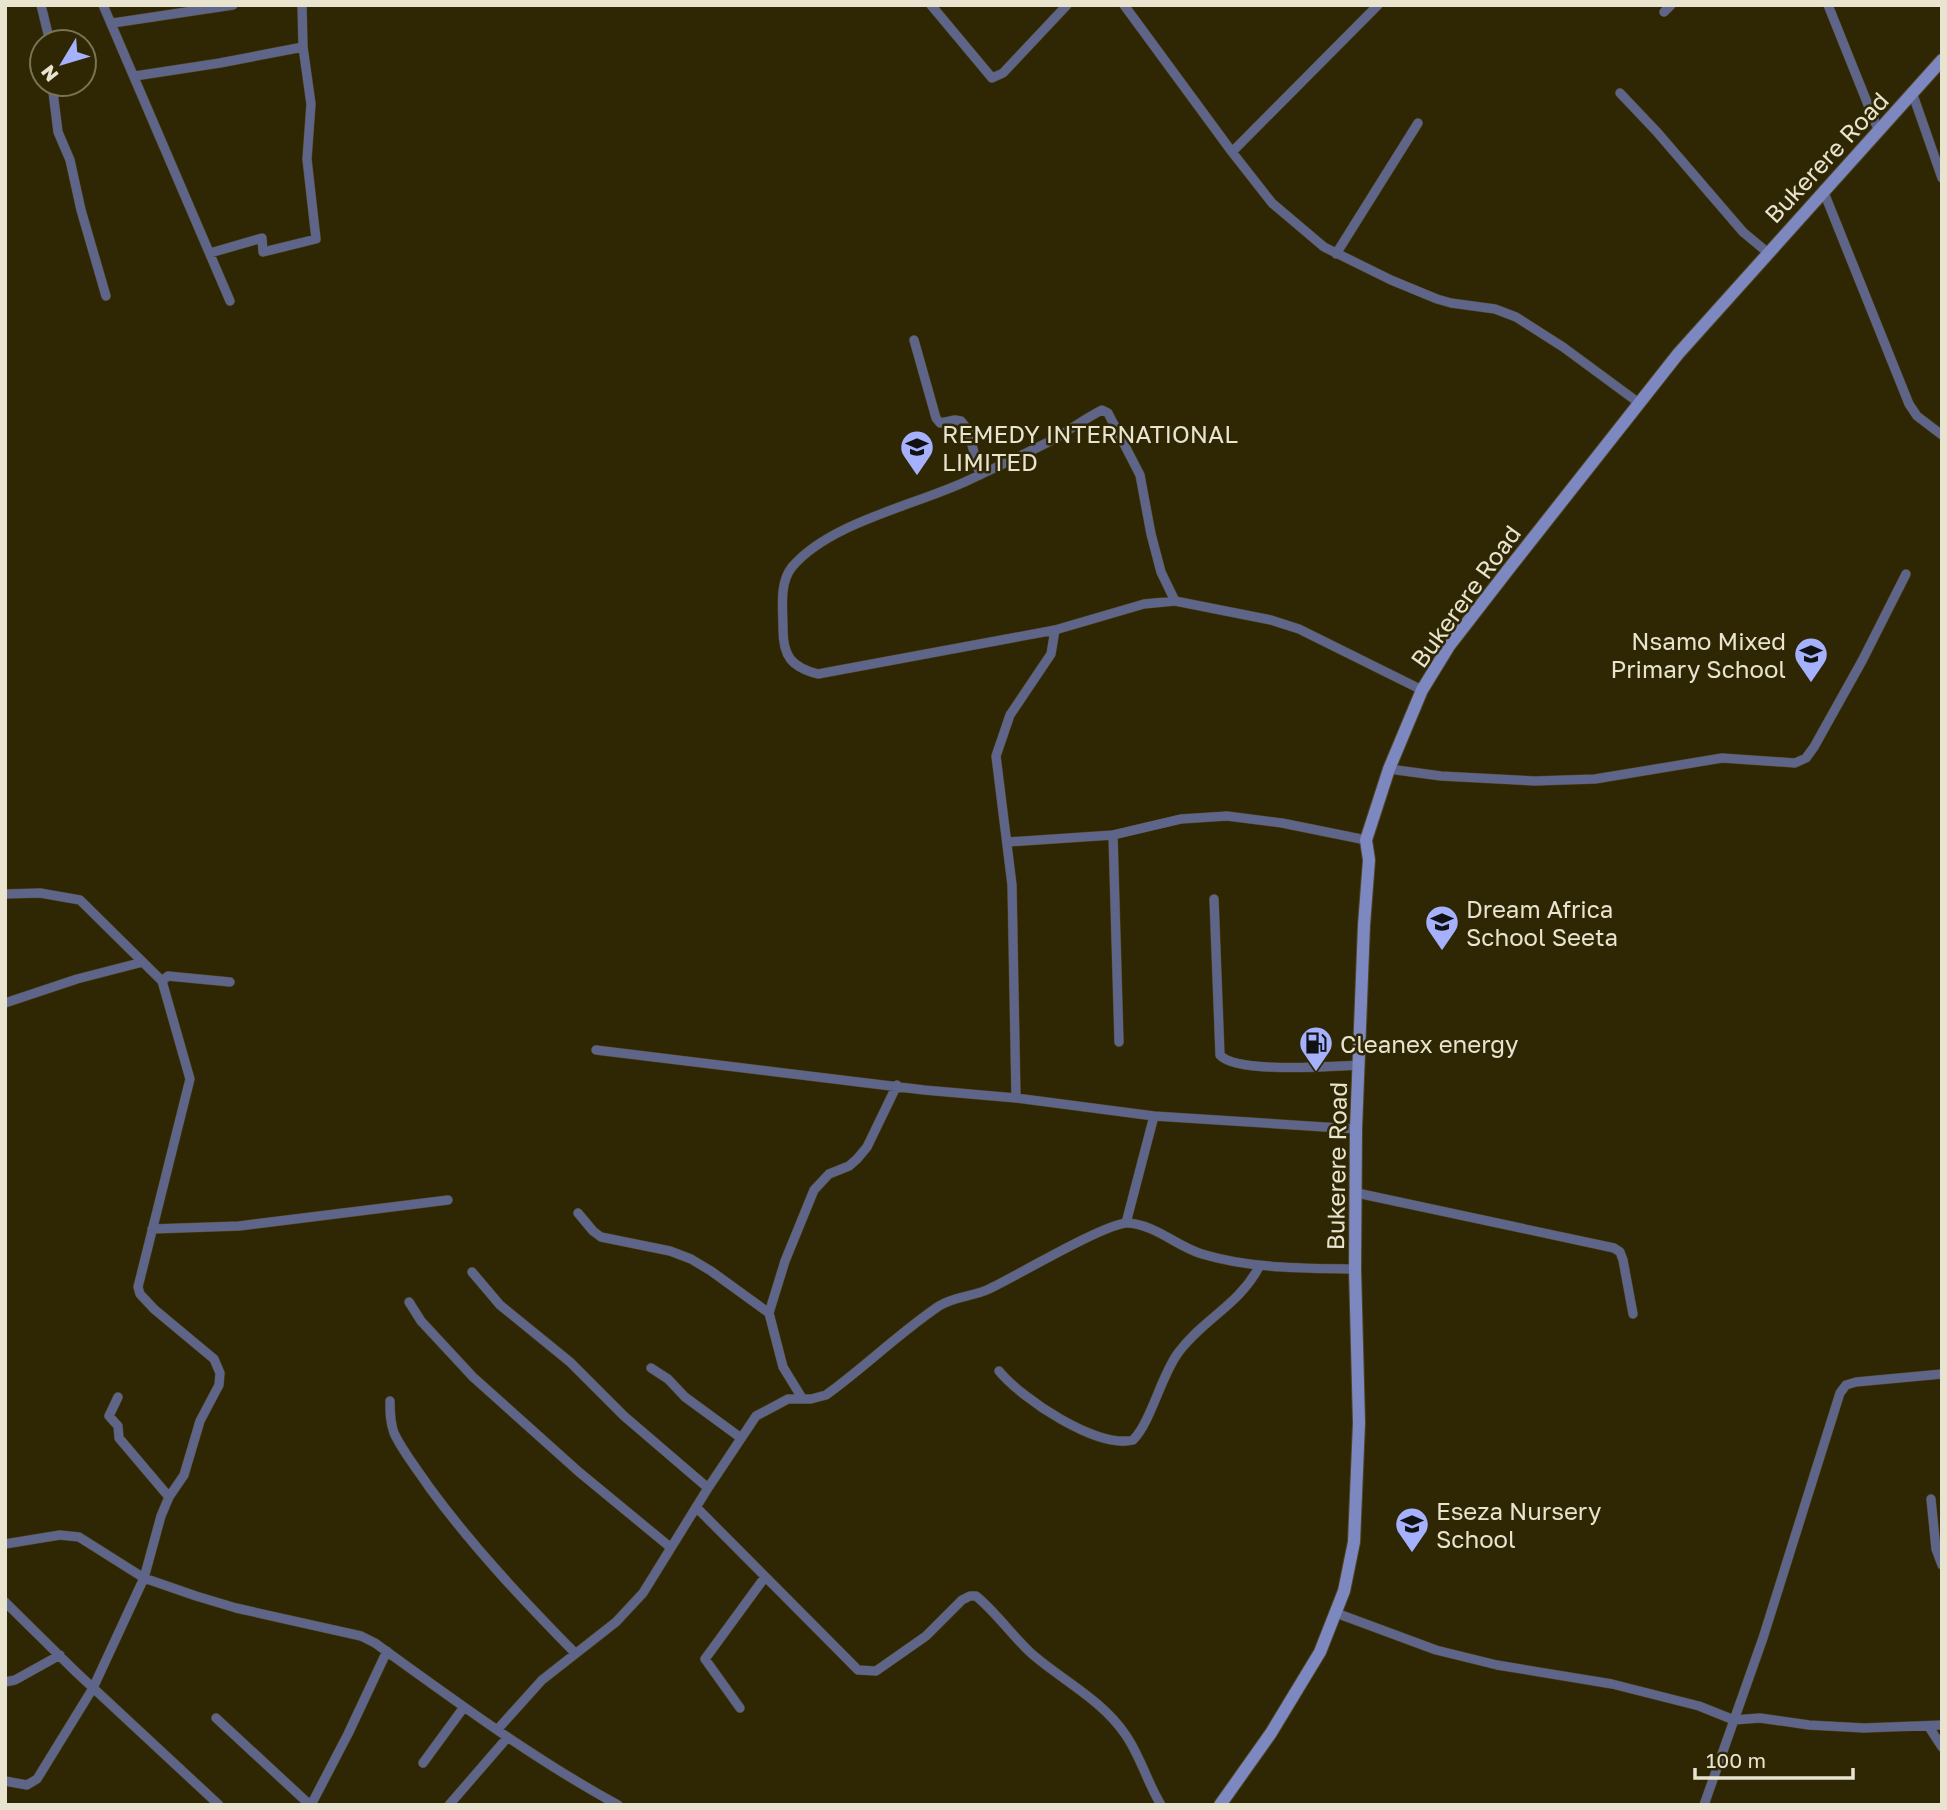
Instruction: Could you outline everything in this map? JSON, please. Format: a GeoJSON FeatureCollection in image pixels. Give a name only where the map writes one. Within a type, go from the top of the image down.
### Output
{"type":"FeatureCollection","features":[{"type":"Feature","properties":{"kind":"main road","name":"Bukerere Road"},"geometry":{"type":"LineString","coordinates":[[1220,1805],[1300,1689],[1320,1652],[1344,1591],[1354,1542],[1359,1423],[1355,1269],[1356,1129],[1369,859],[1366,840],[1389,769],[1422,690],[1449,646],[1678,354],[1942,61]]}},
{"type":"Feature","properties":{"kind":"street"},"geometry":{"type":"LineString","coordinates":[[41,5],[47,28]]}},
{"type":"Feature","properties":{"kind":"street"},"geometry":{"type":"LineString","coordinates":[[103,5],[230,301]]}},
{"type":"Feature","properties":{"kind":"street"},"geometry":{"type":"LineString","coordinates":[[113,23],[233,5]]}},
{"type":"Feature","properties":{"kind":"street"},"geometry":{"type":"LineString","coordinates":[[210,253],[262,239],[263,252],[316,239],[307,159],[311,104],[303,47],[302,5]]}},
{"type":"Feature","properties":{"kind":"street"},"geometry":{"type":"LineString","coordinates":[[932,5],[992,78],[1003,73],[1067,5]]}},
{"type":"Feature","properties":{"kind":"street"},"geometry":{"type":"LineString","coordinates":[[1124,5],[1272,203],[1300,228],[1336,254],[1437,299],[1495,309],[1516,317],[1563,347],[1639,403]]}},
{"type":"Feature","properties":{"kind":"street"},"geometry":{"type":"LineString","coordinates":[[1232,152],[1378,5]]}},
{"type":"Feature","properties":{"kind":"street"},"geometry":{"type":"LineString","coordinates":[[1828,5],[1880,132]]}},
{"type":"Feature","properties":{"kind":"street"},"geometry":{"type":"LineString","coordinates":[[135,76],[303,47]]}},
{"type":"Feature","properties":{"kind":"street"},"geometry":{"type":"LineString","coordinates":[[1620,93],[1742,232],[1768,252]]}},
{"type":"Feature","properties":{"kind":"street"},"geometry":{"type":"LineString","coordinates":[[1913,95],[1942,178]]}},
{"type":"Feature","properties":{"kind":"street"},"geometry":{"type":"LineString","coordinates":[[54,98],[58,132],[70,160],[81,210],[106,296]]}},
{"type":"Feature","properties":{"kind":"street"},"geometry":{"type":"LineString","coordinates":[[1336,254],[1418,123]]}},
{"type":"Feature","properties":{"kind":"street"},"geometry":{"type":"LineString","coordinates":[[1823,190],[1909,404],[1917,416],[1942,435]]}},
{"type":"Feature","properties":{"kind":"street"},"geometry":{"type":"LineString","coordinates":[[914,340],[936,418],[940,423],[961,421],[968,430],[980,475]]}},
{"type":"Feature","properties":{"kind":"street"},"geometry":{"type":"LineString","coordinates":[[1175,601],[1161,572],[1140,475],[1106,411],[1100,411],[1055,438],[980,475],[890,510],[819,544],[793,565],[785,577],[783,643],[788,656],[802,670],[818,674],[1055,630],[1144,604],[1175,601],[1299,629],[1422,690]]}},
{"type":"Feature","properties":{"kind":"street"},"geometry":{"type":"LineString","coordinates":[[1389,769],[1441,776],[1535,781],[1595,779],[1714,759],[1795,763],[1806,758],[1814,747],[1906,574]]}},
{"type":"Feature","properties":{"kind":"street"},"geometry":{"type":"LineString","coordinates":[[1016,1098],[1012,885],[996,756],[1010,715],[1051,654],[1055,630]]}},
{"type":"Feature","properties":{"kind":"street"},"geometry":{"type":"LineString","coordinates":[[1007,842],[1113,835],[1181,819],[1227,816],[1292,824],[1366,840]]}},
{"type":"Feature","properties":{"kind":"street"},"geometry":{"type":"LineString","coordinates":[[1113,835],[1119,1042]]}},
{"type":"Feature","properties":{"kind":"street"},"geometry":{"type":"LineString","coordinates":[[5,894],[40,893],[80,900],[162,981],[190,1079],[139,1278],[138,1292],[154,1309],[207,1351],[220,1373],[219,1385],[200,1421],[184,1475],[169,1497],[144,1578],[93,1688],[37,1779],[27,1785],[5,1781]]}},
{"type":"Feature","properties":{"kind":"street"},"geometry":{"type":"LineString","coordinates":[[1214,898],[1220,1055],[1229,1061],[1280,1068],[1360,1065]]}},
{"type":"Feature","properties":{"kind":"street"},"geometry":{"type":"LineString","coordinates":[[5,1003],[77,979],[143,962]]}},
{"type":"Feature","properties":{"kind":"street"},"geometry":{"type":"LineString","coordinates":[[162,981],[168,976],[230,982]]}},
{"type":"Feature","properties":{"kind":"street"},"geometry":{"type":"LineString","coordinates":[[596,1051],[1154,1116],[1356,1129]]}},
{"type":"Feature","properties":{"kind":"street"},"geometry":{"type":"LineString","coordinates":[[802,1398],[783,1367],[769,1313],[785,1261],[814,1190],[829,1174],[858,1159],[867,1147],[897,1085]]}},
{"type":"Feature","properties":{"kind":"street"},"geometry":{"type":"LineString","coordinates":[[1126,1223],[1154,1116]]}},
{"type":"Feature","properties":{"kind":"street"},"geometry":{"type":"LineString","coordinates":[[1357,1193],[1614,1248],[1620,1252],[1623,1260],[1633,1314]]}},
{"type":"Feature","properties":{"kind":"street"},"geometry":{"type":"LineString","coordinates":[[152,1229],[239,1226],[448,1200]]}},
{"type":"Feature","properties":{"kind":"street"},"geometry":{"type":"LineString","coordinates":[[578,1213],[601,1237],[670,1251],[691,1259],[769,1313]]}},
{"type":"Feature","properties":{"kind":"street"},"geometry":{"type":"LineString","coordinates":[[497,1730],[542,1680],[630,1609],[643,1593],[756,1416],[780,1402],[826,1395],[899,1334],[953,1298],[989,1289],[1113,1226],[1126,1223],[1160,1233],[1200,1254],[1259,1267],[1355,1269]]}},
{"type":"Feature","properties":{"kind":"street"},"geometry":{"type":"LineString","coordinates":[[999,1371],[1012,1387],[1066,1423],[1121,1443],[1133,1440],[1177,1354],[1238,1298],[1251,1283],[1259,1267]]}},
{"type":"Feature","properties":{"kind":"street"},"geometry":{"type":"LineString","coordinates":[[472,1272],[500,1305],[570,1362],[624,1416],[708,1488]]}},
{"type":"Feature","properties":{"kind":"street"},"geometry":{"type":"LineString","coordinates":[[409,1302],[421,1321],[473,1377],[579,1472],[670,1547]]}},
{"type":"Feature","properties":{"kind":"street"},"geometry":{"type":"LineString","coordinates":[[651,1368],[741,1438]]}},
{"type":"Feature","properties":{"kind":"street"},"geometry":{"type":"LineString","coordinates":[[1704,1805],[1763,1638],[1840,1393],[1846,1385],[1856,1382],[1942,1374]]}},
{"type":"Feature","properties":{"kind":"street"},"geometry":{"type":"LineString","coordinates":[[118,1397],[109,1416],[118,1426],[119,1438],[169,1497]]}},
{"type":"Feature","properties":{"kind":"street"},"geometry":{"type":"LineString","coordinates":[[390,1401],[390,1420],[394,1433],[448,1513],[504,1581],[575,1653]]}},
{"type":"Feature","properties":{"kind":"street"},"geometry":{"type":"LineString","coordinates":[[1931,1499],[1936,1549],[1942,1565]]}},
{"type":"Feature","properties":{"kind":"street"},"geometry":{"type":"LineString","coordinates":[[696,1507],[858,1670],[876,1671],[926,1636],[962,1600],[976,1596],[1030,1652],[1103,1709],[1124,1731],[1149,1786],[1161,1805]]}},
{"type":"Feature","properties":{"kind":"street"},"geometry":{"type":"LineString","coordinates":[[5,1544],[71,1535],[79,1537],[144,1578],[236,1608],[347,1631],[375,1643],[507,1738],[611,1803]]}},
{"type":"Feature","properties":{"kind":"street"},"geometry":{"type":"LineString","coordinates":[[740,1708],[705,1659],[765,1577]]}},
{"type":"Feature","properties":{"kind":"street"},"geometry":{"type":"LineString","coordinates":[[5,1602],[219,1805]]}},
{"type":"Feature","properties":{"kind":"street"},"geometry":{"type":"LineString","coordinates":[[1336,1613],[1436,1650],[1497,1665],[1612,1684],[1699,1706],[1734,1720],[1760,1718],[1837,1727],[1942,1725]]}},
{"type":"Feature","properties":{"kind":"street"},"geometry":{"type":"LineString","coordinates":[[216,1718],[311,1805],[387,1651]]}},
{"type":"Feature","properties":{"kind":"street"},"geometry":{"type":"LineString","coordinates":[[5,1682],[15,1680],[60,1655]]}},
{"type":"Feature","properties":{"kind":"street"},"geometry":{"type":"LineString","coordinates":[[423,1763],[464,1707]]}},
{"type":"Feature","properties":{"kind":"street"},"geometry":{"type":"LineString","coordinates":[[1929,1727],[1942,1747]]}},
{"type":"Feature","properties":{"kind":"street"},"geometry":{"type":"LineString","coordinates":[[449,1805],[507,1738]]}},
{"type":"Feature","properties":{"kind":"place","name":"REMEDY INTERNATIONAL LIMITED"},"geometry":{"type":"Point","coordinates":[917,477]}},
{"type":"Feature","properties":{"kind":"place","name":"Nsamo Mixed Primary School"},"geometry":{"type":"Point","coordinates":[1811,684]}},
{"type":"Feature","properties":{"kind":"place","name":"Dream Africa School Seeta"},"geometry":{"type":"Point","coordinates":[1442,952]}},
{"type":"Feature","properties":{"kind":"place","name":"Cleanex energy"},"geometry":{"type":"Point","coordinates":[1316,1073]}},
{"type":"Feature","properties":{"kind":"place","name":"Eseza Nursery School"},"geometry":{"type":"Point","coordinates":[1412,1554]}}]}
